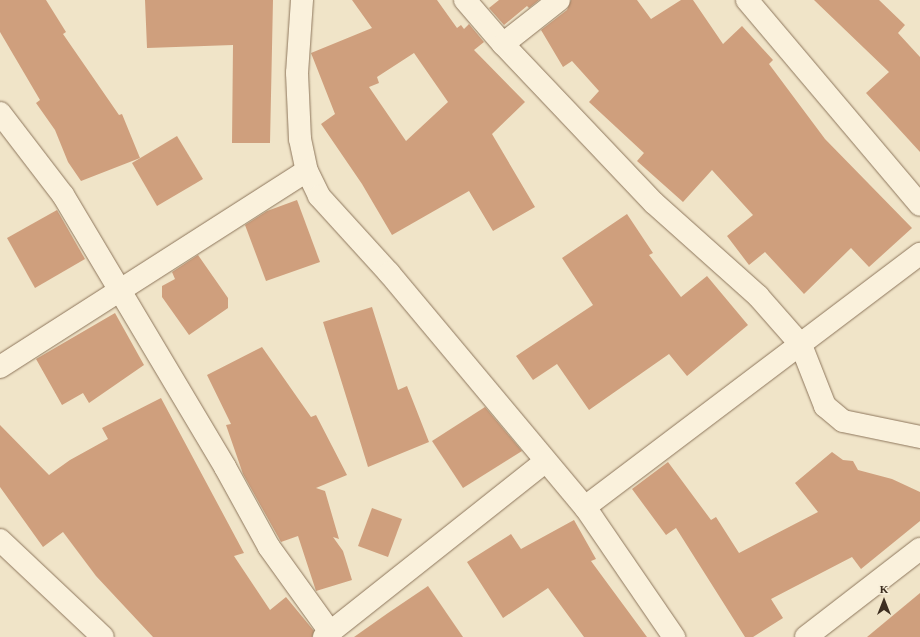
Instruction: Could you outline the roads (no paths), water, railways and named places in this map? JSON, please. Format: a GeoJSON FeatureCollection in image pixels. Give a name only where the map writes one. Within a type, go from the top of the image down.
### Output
{"type":"FeatureCollection","features":[{"type":"Feature","properties":{"kind":"street"},"geometry":{"type":"LineString","coordinates":[[302,0],[298,80],[300,139],[307,171],[320,196],[389,273],[585,507],[674,637]]}},
{"type":"Feature","properties":{"kind":"street"},"geometry":{"type":"LineString","coordinates":[[465,0],[503,44],[654,203],[758,296],[801,345],[825,406],[843,421],[920,437]]}},
{"type":"Feature","properties":{"kind":"street"},"geometry":{"type":"LineString","coordinates":[[503,44],[559,0]]}},
{"type":"Feature","properties":{"kind":"street"},"geometry":{"type":"LineString","coordinates":[[747,0],[920,205]]}},
{"type":"Feature","properties":{"kind":"street"},"geometry":{"type":"LineString","coordinates":[[0,113],[63,195],[225,467],[269,546],[327,634],[546,461]]}},
{"type":"Feature","properties":{"kind":"street"},"geometry":{"type":"LineString","coordinates":[[0,367],[307,171]]}},
{"type":"Feature","properties":{"kind":"street"},"geometry":{"type":"LineString","coordinates":[[585,507],[920,254]]}},
{"type":"Feature","properties":{"kind":"street"},"geometry":{"type":"LineString","coordinates":[[0,540],[103,637]]}},
{"type":"Feature","properties":{"kind":"street"},"geometry":{"type":"LineString","coordinates":[[806,637],[920,549]]}}]}
